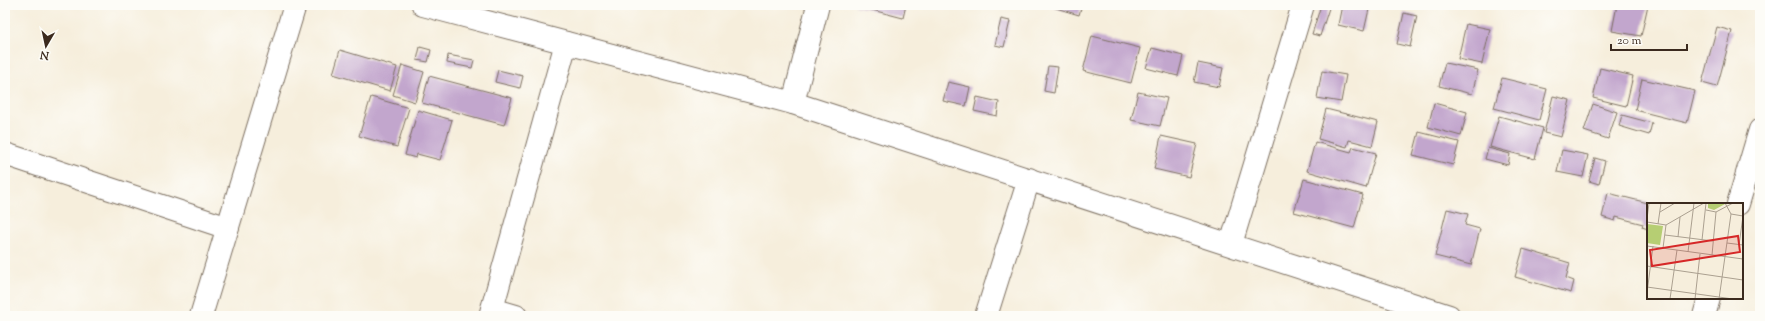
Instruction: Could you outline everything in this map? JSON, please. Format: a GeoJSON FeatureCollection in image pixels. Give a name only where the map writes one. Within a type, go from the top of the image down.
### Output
{"type":"FeatureCollection","features":[{"type":"Feature","properties":{"kind":"street"},"geometry":{"type":"LineString","coordinates":[[200,316],[295,5]]}},
{"type":"Feature","properties":{"kind":"street"},"geometry":{"type":"LineString","coordinates":[[423,5],[793,103],[1449,316]]}},
{"type":"Feature","properties":{"kind":"street"},"geometry":{"type":"LineString","coordinates":[[793,103],[818,5]]}},
{"type":"Feature","properties":{"kind":"street"},"geometry":{"type":"LineString","coordinates":[[1231,244],[1303,5]]}},
{"type":"Feature","properties":{"kind":"street"},"geometry":{"type":"LineString","coordinates":[[516,316],[491,312],[566,43]]}},
{"type":"Feature","properties":{"kind":"street"},"geometry":{"type":"LineString","coordinates":[[1738,203],[1760,130]]}},
{"type":"Feature","properties":{"kind":"street"},"geometry":{"type":"LineString","coordinates":[[5,154],[228,228]]}},
{"type":"Feature","properties":{"kind":"street"},"geometry":{"type":"LineString","coordinates":[[986,316],[1028,179]]}},
{"type":"Feature","properties":{"kind":"street"},"geometry":{"type":"LineString","coordinates":[[1704,316],[1709,299]]}},
{"type":"Feature","properties":{"kind":"building"},"geometry":{"type":"Polygon","coordinates":[[[853,5],[906,5],[903,18],[853,5]]]}},
{"type":"Feature","properties":{"kind":"building"},"geometry":{"type":"Polygon","coordinates":[[[1046,5],[1082,5],[1079,15],[1046,5]]]}},
{"type":"Feature","properties":{"kind":"building"},"geometry":{"type":"Polygon","coordinates":[[[1321,5],[1330,5],[1320,36],[1312,34],[1321,5]]]}},
{"type":"Feature","properties":{"kind":"building"},"geometry":{"type":"Polygon","coordinates":[[[1342,5],[1370,5],[1364,31],[1338,25],[1342,5]]]}},
{"type":"Feature","properties":{"kind":"building"},"geometry":{"type":"Polygon","coordinates":[[[1617,5],[1648,5],[1641,36],[1612,31],[1617,5]]]}},
{"type":"Feature","properties":{"kind":"building"},"geometry":{"type":"Polygon","coordinates":[[[1404,13],[1417,16],[1410,47],[1397,44],[1404,13]]]}},
{"type":"Feature","properties":{"kind":"building"},"geometry":{"type":"Polygon","coordinates":[[[1001,19],[1010,21],[1004,47],[995,45],[1001,19]]]}},
{"type":"Feature","properties":{"kind":"building"},"geometry":{"type":"Polygon","coordinates":[[[1466,24],[1490,29],[1482,64],[1458,59],[1466,24]]]}},
{"type":"Feature","properties":{"kind":"building"},"geometry":{"type":"Polygon","coordinates":[[[1717,27],[1732,31],[1717,87],[1702,83],[1717,27]]]}},
{"type":"Feature","properties":{"kind":"building"},"geometry":{"type":"Polygon","coordinates":[[[1092,36],[1140,48],[1131,83],[1083,71],[1092,36]]]}},
{"type":"Feature","properties":{"kind":"building"},"geometry":{"type":"Polygon","coordinates":[[[420,47],[431,50],[428,62],[417,60],[420,47]]]}},
{"type":"Feature","properties":{"kind":"building"},"geometry":{"type":"Polygon","coordinates":[[[1152,48],[1183,56],[1178,76],[1146,68],[1152,48]]]}},
{"type":"Feature","properties":{"kind":"building"},"geometry":{"type":"Polygon","coordinates":[[[340,50],[397,67],[390,91],[333,74],[340,50]]]}},
{"type":"Feature","properties":{"kind":"building"},"geometry":{"type":"Polygon","coordinates":[[[448,55],[474,60],[472,68],[447,63],[448,55]]]}},
{"type":"Feature","properties":{"kind":"building"},"geometry":{"type":"Polygon","coordinates":[[[1198,63],[1223,68],[1219,87],[1194,82],[1198,63]]]}},
{"type":"Feature","properties":{"kind":"building"},"geometry":{"type":"Polygon","coordinates":[[[1445,63],[1478,70],[1472,94],[1439,86],[1445,63]]]}},
{"type":"Feature","properties":{"kind":"building"},"geometry":{"type":"Polygon","coordinates":[[[402,65],[424,72],[415,102],[393,95],[402,65]]]}},
{"type":"Feature","properties":{"kind":"building"},"geometry":{"type":"Polygon","coordinates":[[[1048,66],[1058,67],[1054,93],[1044,91],[1048,66]]]}},
{"type":"Feature","properties":{"kind":"building"},"geometry":{"type":"Polygon","coordinates":[[[1600,68],[1633,76],[1626,106],[1593,98],[1600,68]]]}},
{"type":"Feature","properties":{"kind":"building"},"geometry":{"type":"Polygon","coordinates":[[[498,70],[523,76],[520,88],[495,82],[498,70]]]}},
{"type":"Feature","properties":{"kind":"building"},"geometry":{"type":"Polygon","coordinates":[[[1322,71],[1346,75],[1341,102],[1317,98],[1322,71]]]}},
{"type":"Feature","properties":{"kind":"building"},"geometry":{"type":"Polygon","coordinates":[[[429,76],[512,98],[504,125],[422,103],[429,76]]]}},
{"type":"Feature","properties":{"kind":"building"},"geometry":{"type":"Polygon","coordinates":[[[1502,78],[1547,89],[1539,120],[1494,108],[1502,78]]]}},
{"type":"Feature","properties":{"kind":"building"},"geometry":{"type":"Polygon","coordinates":[[[1642,79],[1695,91],[1687,123],[1635,110],[1642,79]]]}},
{"type":"Feature","properties":{"kind":"building"},"geometry":{"type":"Polygon","coordinates":[[[948,82],[970,87],[966,106],[943,101],[948,82]]]}},
{"type":"Feature","properties":{"kind":"building"},"geometry":{"type":"Polygon","coordinates":[[[1138,92],[1167,98],[1160,126],[1131,120],[1138,92]]]}},
{"type":"Feature","properties":{"kind":"building"},"geometry":{"type":"Polygon","coordinates":[[[1553,96],[1570,100],[1561,137],[1544,133],[1553,96]]]}},
{"type":"Feature","properties":{"kind":"building"},"geometry":{"type":"Polygon","coordinates":[[[371,97],[409,108],[397,147],[359,136],[371,97]]]}},
{"type":"Feature","properties":{"kind":"building"},"geometry":{"type":"Polygon","coordinates":[[[977,97],[999,102],[997,116],[974,111],[977,97]]]}},
{"type":"Feature","properties":{"kind":"building"},"geometry":{"type":"Polygon","coordinates":[[[1434,103],[1467,112],[1461,136],[1428,127],[1434,103]]]}},
{"type":"Feature","properties":{"kind":"building"},"geometry":{"type":"Polygon","coordinates":[[[1593,104],[1617,112],[1608,139],[1584,131],[1593,104]]]}},
{"type":"Feature","properties":{"kind":"building"},"geometry":{"type":"Polygon","coordinates":[[[1326,109],[1378,122],[1372,146],[1349,140],[1347,147],[1318,139],[1326,109]]]}},
{"type":"Feature","properties":{"kind":"building"},"geometry":{"type":"Polygon","coordinates":[[[418,110],[452,120],[440,160],[417,154],[416,158],[405,155],[418,110]]]}},
{"type":"Feature","properties":{"kind":"building"},"geometry":{"type":"Polygon","coordinates":[[[1622,115],[1652,123],[1649,135],[1619,126],[1622,115]]]}},
{"type":"Feature","properties":{"kind":"building"},"geometry":{"type":"Polygon","coordinates":[[[1499,116],[1543,128],[1535,159],[1490,147],[1499,116]]]}},
{"type":"Feature","properties":{"kind":"building"},"geometry":{"type":"Polygon","coordinates":[[[1419,132],[1459,142],[1453,165],[1413,155],[1419,132]]]}},
{"type":"Feature","properties":{"kind":"building"},"geometry":{"type":"Polygon","coordinates":[[[1161,136],[1197,144],[1189,177],[1154,169],[1161,136]]]}},
{"type":"Feature","properties":{"kind":"building"},"geometry":{"type":"Polygon","coordinates":[[[1315,142],[1351,152],[1353,147],[1376,153],[1366,188],[1307,171],[1315,142]]]}},
{"type":"Feature","properties":{"kind":"building"},"geometry":{"type":"Polygon","coordinates":[[[1488,148],[1510,154],[1508,165],[1485,159],[1488,148]]]}},
{"type":"Feature","properties":{"kind":"building"},"geometry":{"type":"Polygon","coordinates":[[[1562,150],[1588,155],[1583,177],[1557,172],[1562,150]]]}},
{"type":"Feature","properties":{"kind":"building"},"geometry":{"type":"Polygon","coordinates":[[[1595,158],[1605,161],[1599,184],[1589,181],[1595,158]]]}},
{"type":"Feature","properties":{"kind":"building"},"geometry":{"type":"Polygon","coordinates":[[[1304,179],[1363,195],[1354,228],[1294,212],[1304,179]]]}},
{"type":"Feature","properties":{"kind":"building"},"geometry":{"type":"Polygon","coordinates":[[[1608,193],[1648,203],[1647,229],[1642,227],[1643,224],[1616,217],[1615,221],[1602,217],[1608,193]]]}},
{"type":"Feature","properties":{"kind":"building"},"geometry":{"type":"Polygon","coordinates":[[[1447,209],[1468,214],[1465,225],[1480,229],[1471,265],[1435,256],[1447,209]]]}},
{"type":"Feature","properties":{"kind":"building"},"geometry":{"type":"Polygon","coordinates":[[[1523,249],[1570,263],[1566,278],[1574,281],[1571,293],[1515,277],[1523,249]]]}}]}
